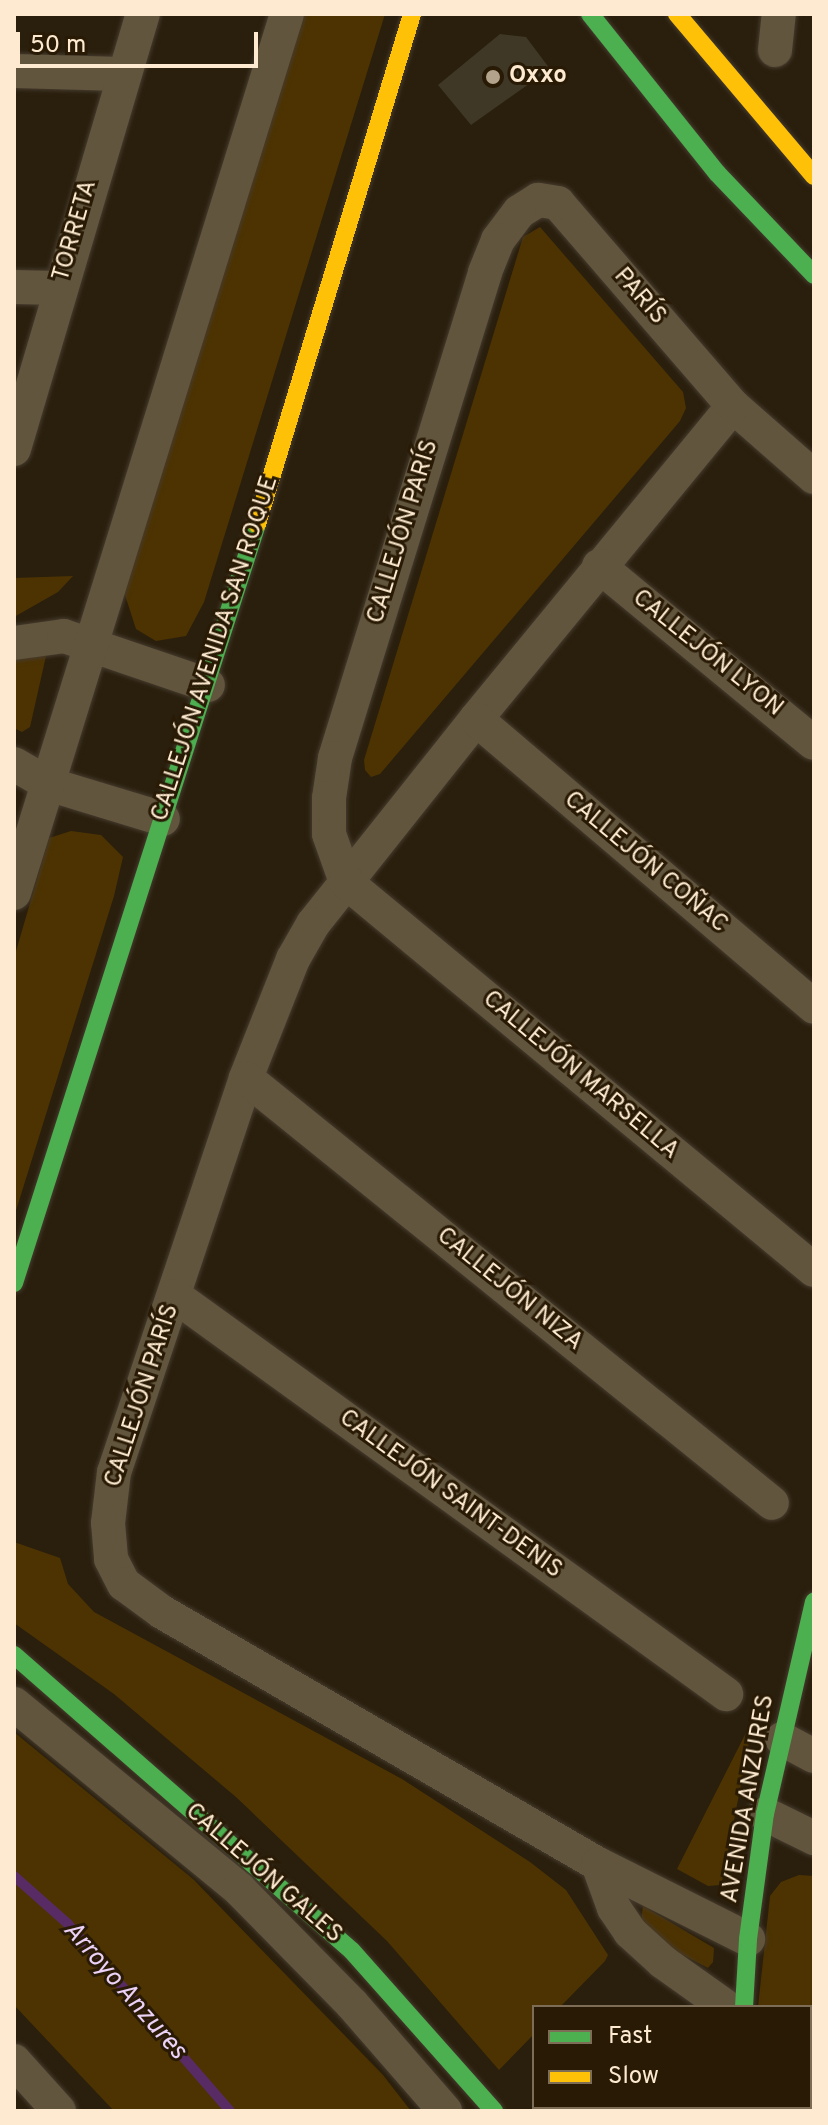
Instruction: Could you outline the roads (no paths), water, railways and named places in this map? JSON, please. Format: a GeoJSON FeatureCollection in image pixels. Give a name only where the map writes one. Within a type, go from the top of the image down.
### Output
{"type":"FeatureCollection","features":[{"type":"Feature","properties":{"kind":"street","name":"TORRETA"},"geometry":{"type":"LineString","coordinates":[[14,449],[122,74],[143,14]]}},
{"type":"Feature","properties":{"kind":"street"},"geometry":{"type":"LineString","coordinates":[[14,893],[94,644],[287,14]]}},
{"type":"Feature","properties":{"kind":"street","name":"CALLEJÓN AVENIDA SAN ROQUE"},"geometry":{"type":"LineString","coordinates":[[14,1283],[208,685],[412,14]]}},
{"type":"Feature","properties":{"kind":"street"},"geometry":{"type":"LineString","coordinates":[[590,14],[717,173],[814,275]]}},
{"type":"Feature","properties":{"kind":"street"},"geometry":{"type":"LineString","coordinates":[[677,14],[814,176]]}},
{"type":"Feature","properties":{"kind":"street"},"geometry":{"type":"LineString","coordinates":[[775,50],[779,14]]}},
{"type":"Feature","properties":{"kind":"street"},"geometry":{"type":"LineString","coordinates":[[14,71],[122,74]]}},
{"type":"Feature","properties":{"kind":"street","name":"PARÍS"},"geometry":{"type":"LineString","coordinates":[[538,200],[558,203],[733,406],[814,477]]}},
{"type":"Feature","properties":{"kind":"street","name":"CALLEJÓN PARÍS"},"geometry":{"type":"LineString","coordinates":[[346,882],[329,834],[329,798],[335,758],[485,273],[498,240],[519,212],[538,200]]}},
{"type":"Feature","properties":{"kind":"street"},"geometry":{"type":"LineString","coordinates":[[14,287],[59,288]]}},
{"type":"Feature","properties":{"kind":"street","name":"CALLEJÓN PARÍS"},"geometry":{"type":"LineString","coordinates":[[733,406],[599,566],[346,882],[313,924],[293,959],[246,1078],[114,1472],[108,1523],[111,1559],[124,1584],[162,1612],[598,1864],[748,1939]]}},
{"type":"Feature","properties":{"kind":"street","name":"CALLEJÓN LYON"},"geometry":{"type":"LineString","coordinates":[[599,566],[814,743]]}},
{"type":"Feature","properties":{"kind":"street"},"geometry":{"type":"LineString","coordinates":[[14,643],[64,636],[208,685]]}},
{"type":"Feature","properties":{"kind":"street","name":"CALLEJÓN COÑAC"},"geometry":{"type":"LineString","coordinates":[[476,719],[814,1007]]}},
{"type":"Feature","properties":{"kind":"street"},"geometry":{"type":"LineString","coordinates":[[14,764],[48,784],[163,819]]}},
{"type":"Feature","properties":{"kind":"street","name":"CALLEJÓN MARSELLA"},"geometry":{"type":"LineString","coordinates":[[346,882],[814,1270]]}},
{"type":"Feature","properties":{"kind":"street","name":"CALLEJÓN NIZA"},"geometry":{"type":"LineString","coordinates":[[246,1078],[772,1503]]}},
{"type":"Feature","properties":{"kind":"street","name":"CALLEJÓN SAINT-DENIS"},"geometry":{"type":"LineString","coordinates":[[175,1296],[726,1694]]}},
{"type":"Feature","properties":{"kind":"street","name":"AVENIDA ANZURES"},"geometry":{"type":"LineString","coordinates":[[744,2005],[748,1939],[765,1814],[814,1602]]}},
{"type":"Feature","properties":{"kind":"street","name":"CALLEJÓN GALES"},"geometry":{"type":"LineString","coordinates":[[14,1655],[352,1951],[485,2107]]}},
{"type":"Feature","properties":{"kind":"street","name":"CALLEJÓN GALES"},"geometry":{"type":"LineString","coordinates":[[14,1704],[239,1889],[352,2004],[445,2111]]}},
{"type":"Feature","properties":{"kind":"street"},"geometry":{"type":"LineString","coordinates":[[782,1739],[814,1756]]}},
{"type":"Feature","properties":{"kind":"street"},"geometry":{"type":"LineString","coordinates":[[765,1814],[814,1838]]}},
{"type":"Feature","properties":{"kind":"street"},"geometry":{"type":"LineString","coordinates":[[598,1864],[614,1908],[630,1932],[663,1962],[723,2005]]}},
{"type":"Feature","properties":{"kind":"street"},"geometry":{"type":"LineString","coordinates":[[14,2061],[59,2111]]}},
{"type":"Feature","properties":{"kind":"waterway","name":"Arroyo Anzures"},"geometry":{"type":"LineString","coordinates":[[14,1876],[68,1924],[230,2111]]}},
{"type":"Feature","properties":{"kind":"place","name":"Oxxo"},"geometry":{"type":"Point","coordinates":[493,77]}}]}
